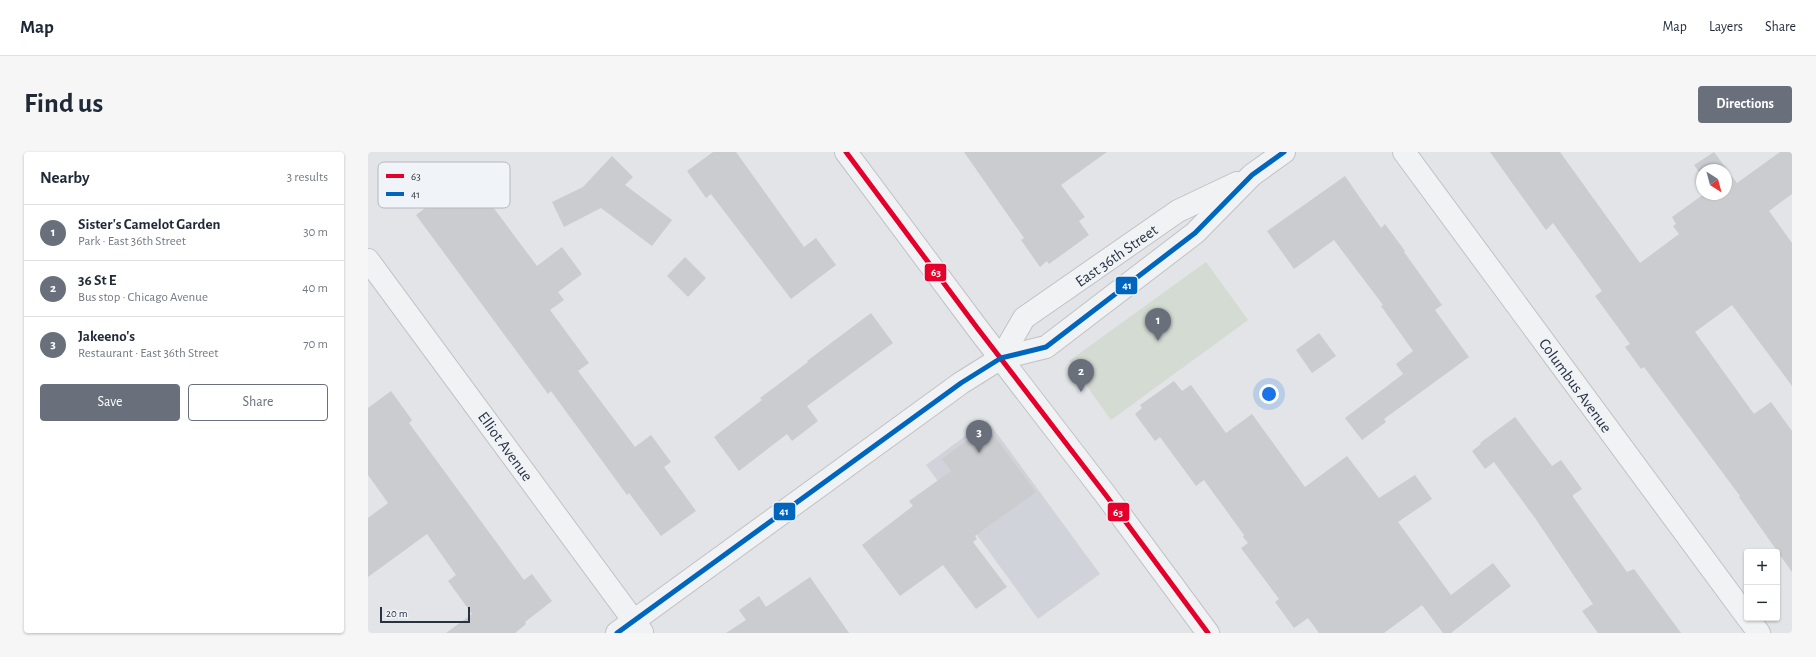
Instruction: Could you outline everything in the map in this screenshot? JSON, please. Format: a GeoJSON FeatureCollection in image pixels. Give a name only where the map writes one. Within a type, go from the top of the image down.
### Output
{"type":"FeatureCollection","features":[{"type":"Feature","properties":{"kind":"street"},"geometry":{"type":"LineString","coordinates":[[846,152],[1105,494],[1208,633]]}},
{"type":"Feature","properties":{"kind":"street","name":"East 36th Street"},"geometry":{"type":"LineString","coordinates":[[1001,358],[1024,318],[1178,211],[1252,175],[1284,152]]}},
{"type":"Feature","properties":{"kind":"street","name":"Columbus Avenue"},"geometry":{"type":"LineString","coordinates":[[1404,152],[1744,614]]}},
{"type":"Feature","properties":{"kind":"street","name":"East 36th Street"},"geometry":{"type":"LineString","coordinates":[[632,629],[961,383],[1001,358],[1046,347],[1195,233],[1252,175]]}},
{"type":"Feature","properties":{"kind":"street","name":"Elliot Avenue"},"geometry":{"type":"LineString","coordinates":[[368,260],[632,629]]}},
{"type":"Feature","properties":{"kind":"street","name":"Columbus Avenue"},"geometry":{"type":"LineString","coordinates":[[1749,621],[1759,633]]}},
{"type":"Feature","properties":{"kind":"shaded area"},"geometry":{"type":"Polygon","coordinates":[[[1206,262],[1248,320],[1111,420],[1069,361],[1206,262]]]}},
{"type":"Feature","properties":{"kind":"shaded area"},"geometry":{"type":"Polygon","coordinates":[[[987,420],[1100,574],[1038,619],[926,465],[987,420]]]}},
{"type":"Feature","properties":{"kind":"building"},"geometry":{"type":"Polygon","coordinates":[[[713,152],[736,152],[804,247],[816,238],[836,265],[791,299],[711,194],[706,198],[687,171],[713,152]]]}},
{"type":"Feature","properties":{"kind":"building"},"geometry":{"type":"Polygon","coordinates":[[[964,152],[1107,152],[1061,185],[1085,217],[1079,221],[1089,235],[1049,264],[1047,261],[1040,267],[1021,240],[1024,238],[964,152]]]}},
{"type":"Feature","properties":{"kind":"building"},"geometry":{"type":"Polygon","coordinates":[[[1490,152],[1560,152],[1640,263],[1679,234],[1673,226],[1676,224],[1672,217],[1696,200],[1732,200],[1732,176],[1737,183],[1780,152],[1792,152],[1792,194],[1769,211],[1792,243],[1792,386],[1732,305],[1695,332],[1754,414],[1771,402],[1792,431],[1792,572],[1780,555],[1780,549],[1776,549],[1739,497],[1740,496],[1644,367],[1641,369],[1625,347],[1630,344],[1595,296],[1602,291],[1553,223],[1546,230],[1490,152]]]}},
{"type":"Feature","properties":{"kind":"building"},"geometry":{"type":"Polygon","coordinates":[[[1714,152],[1723,164],[1696,164],[1696,168],[1694,165],[1714,152]]]}},
{"type":"Feature","properties":{"kind":"building"},"geometry":{"type":"Polygon","coordinates":[[[612,156],[633,177],[625,185],[672,220],[652,246],[601,208],[564,227],[552,202],[583,187],[612,156]]]}},
{"type":"Feature","properties":{"kind":"building"},"geometry":{"type":"Polygon","coordinates":[[[1345,176],[1381,228],[1385,224],[1442,305],[1435,310],[1469,357],[1384,419],[1386,422],[1362,440],[1345,418],[1403,374],[1396,364],[1413,351],[1381,306],[1383,305],[1334,240],[1294,269],[1267,231],[1345,176]]]}},
{"type":"Feature","properties":{"kind":"building"},"geometry":{"type":"Polygon","coordinates":[[[425,208],[494,208],[537,266],[562,247],[582,274],[558,292],[564,300],[550,310],[589,363],[578,371],[635,447],[651,435],[671,462],[664,467],[696,511],[661,536],[629,493],[627,495],[551,391],[548,394],[416,215],[425,208]]]}},
{"type":"Feature","properties":{"kind":"building"},"geometry":{"type":"Polygon","coordinates":[[[685,257],[706,278],[688,297],[667,276],[685,257]]]}},
{"type":"Feature","properties":{"kind":"building"},"geometry":{"type":"Polygon","coordinates":[[[871,313],[893,343],[807,406],[818,421],[792,441],[787,434],[739,471],[714,437],[762,400],[760,398],[871,313]]]}},
{"type":"Feature","properties":{"kind":"building"},"geometry":{"type":"Polygon","coordinates":[[[1319,333],[1336,356],[1312,373],[1296,350],[1319,333]]]}},
{"type":"Feature","properties":{"kind":"building"},"geometry":{"type":"Polygon","coordinates":[[[1174,381],[1182,391],[1191,385],[1226,433],[1252,414],[1305,487],[1347,456],[1379,498],[1415,475],[1432,499],[1398,522],[1451,595],[1493,563],[1511,586],[1451,633],[1443,633],[1422,605],[1384,633],[1319,633],[1308,618],[1294,628],[1275,602],[1279,599],[1241,548],[1248,543],[1243,537],[1244,535],[1204,480],[1196,486],[1160,437],[1155,441],[1135,414],[1142,408],[1140,405],[1174,381]]]}},
{"type":"Feature","properties":{"kind":"building"},"geometry":{"type":"Polygon","coordinates":[[[391,391],[412,420],[409,423],[524,580],[532,574],[552,601],[525,622],[526,624],[515,633],[446,633],[472,614],[448,581],[456,575],[427,534],[368,577],[368,518],[388,503],[368,475],[368,408],[391,391]]]}},
{"type":"Feature","properties":{"kind":"building"},"geometry":{"type":"Polygon","coordinates":[[[1515,417],[1552,466],[1561,460],[1582,489],[1573,495],[1573,497],[1627,572],[1634,569],[1681,633],[1598,633],[1582,611],[1593,604],[1535,518],[1494,462],[1485,469],[1472,451],[1481,444],[1480,443],[1515,417]]]}},
{"type":"Feature","properties":{"kind":"building"},"geometry":{"type":"Polygon","coordinates":[[[987,426],[1036,492],[975,536],[977,539],[973,542],[1007,587],[976,609],[943,565],[900,596],[862,545],[913,506],[909,501],[951,471],[942,459],[987,426]]]}},
{"type":"Feature","properties":{"kind":"building"},"geometry":{"type":"Polygon","coordinates":[[[810,577],[849,633],[726,633],[746,620],[739,610],[759,596],[766,607],[810,577]]]}},
{"type":"Feature","properties":{"kind":"transit line","name":"63"},"geometry":{"type":"LineString","coordinates":[[846,152],[978,329],[1105,494],[1208,633]]}},
{"type":"Feature","properties":{"kind":"transit line","name":"41"},"geometry":{"type":"LineString","coordinates":[[617,633],[961,383],[1001,358],[1046,347],[1195,233],[1252,175],[1284,152]]}},
{"type":"Feature","properties":{"kind":"place","name":"Sister's Camelot Garden"},"geometry":{"type":"Point","coordinates":[1158,341]}},
{"type":"Feature","properties":{"kind":"place","name":"36 St E"},"geometry":{"type":"Point","coordinates":[1081,392]}},
{"type":"Feature","properties":{"kind":"place","name":"Jakeeno's"},"geometry":{"type":"Point","coordinates":[979,453]}}]}
